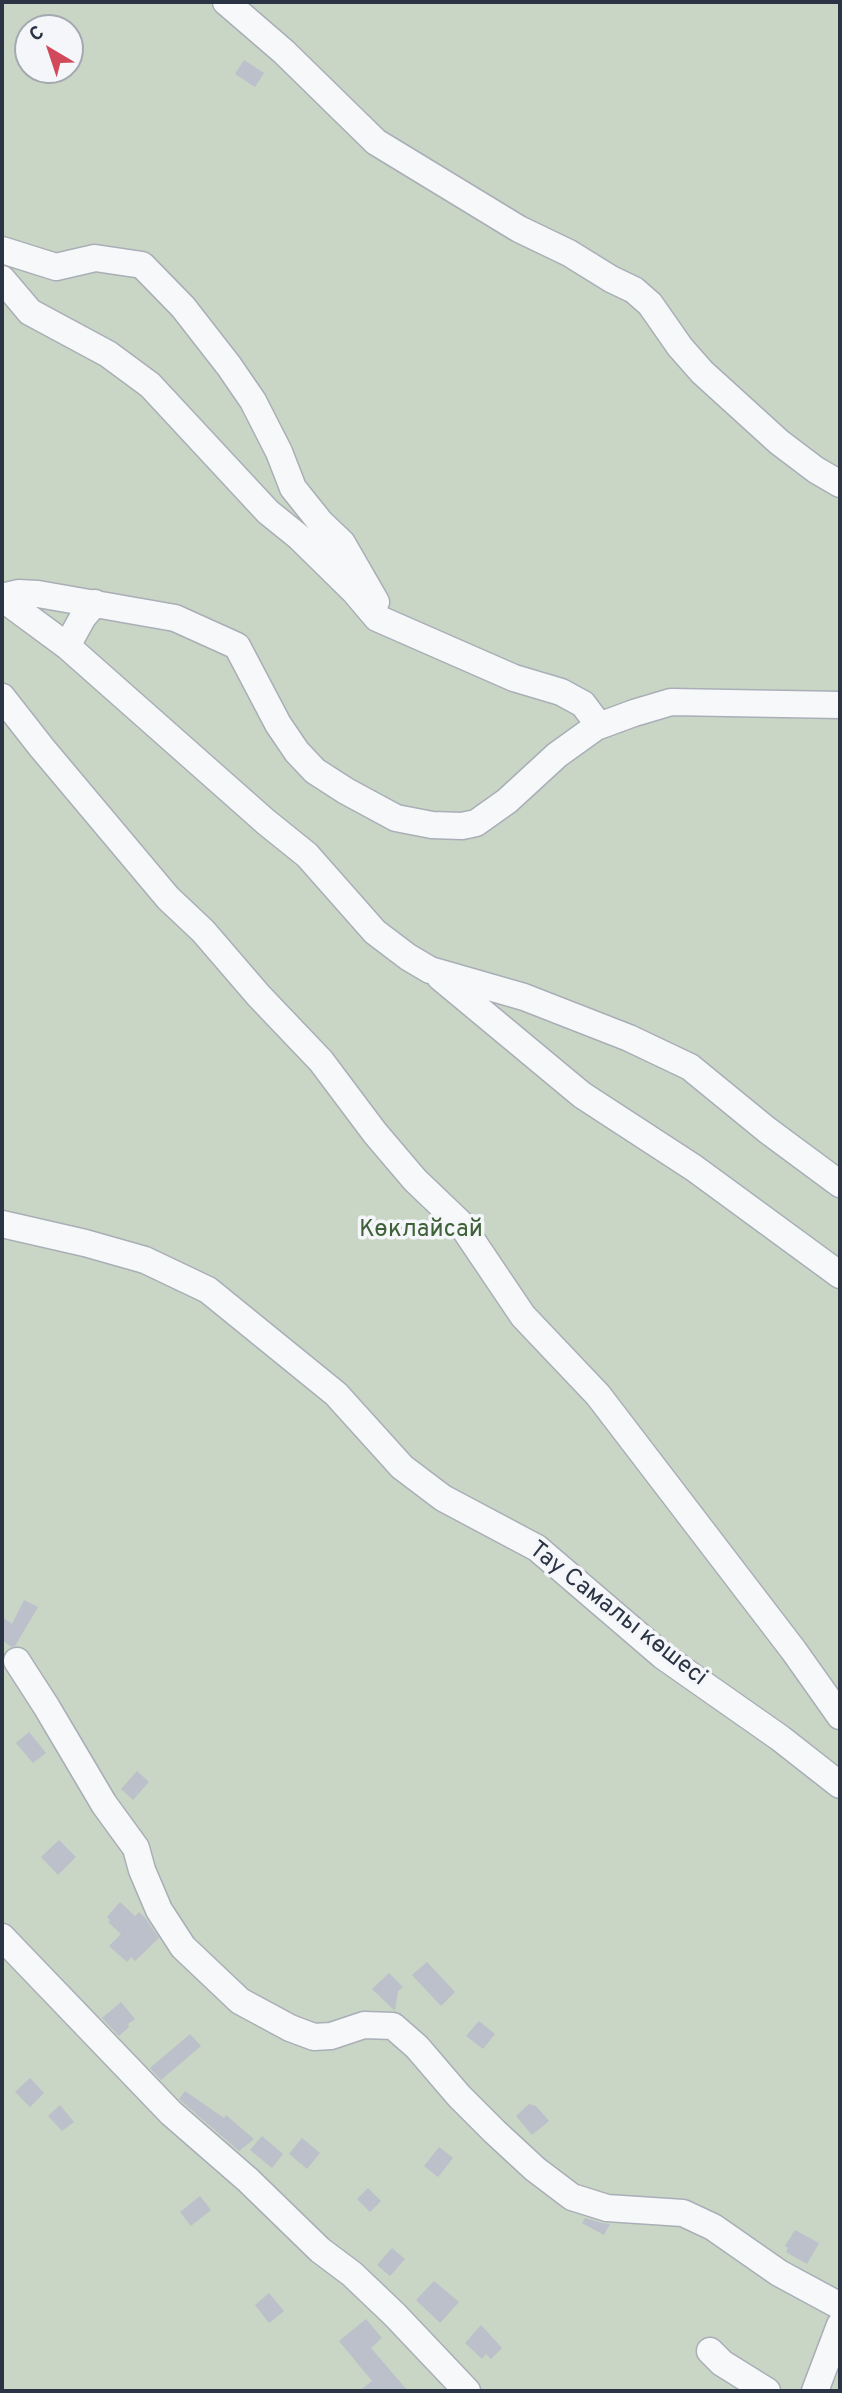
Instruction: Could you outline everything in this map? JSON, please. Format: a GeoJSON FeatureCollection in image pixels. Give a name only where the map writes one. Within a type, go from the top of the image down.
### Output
{"type":"FeatureCollection","features":[{"type":"Feature","properties":{"kind":"street"},"geometry":{"type":"LineString","coordinates":[[226,2],[284,52],[376,142],[519,229],[634,290],[650,304],[680,347],[702,372],[779,442],[840,484]]}},
{"type":"Feature","properties":{"kind":"street"},"geometry":{"type":"LineString","coordinates":[[2,250],[56,267],[95,258],[142,265],[183,307],[229,366],[253,401],[279,452],[293,488],[321,523],[342,543],[387,622]]}},
{"type":"Feature","properties":{"kind":"street"},"geometry":{"type":"LineString","coordinates":[[2,279],[30,312],[108,354],[150,385],[268,512],[299,537],[326,567],[355,592],[377,618],[514,678],[561,692],[583,704],[595,720],[596,727]]}},
{"type":"Feature","properties":{"kind":"street"},"geometry":{"type":"LineString","coordinates":[[2,598],[28,593],[175,618],[237,646],[278,724],[314,771],[396,817],[432,825],[462,826],[477,823],[508,801],[557,755],[596,727],[671,702],[840,705]]}},
{"type":"Feature","properties":{"kind":"street"},"geometry":{"type":"LineString","coordinates":[[2,598],[67,646],[307,855],[375,932],[430,970],[582,1095],[694,1168],[840,1275]]}},
{"type":"Feature","properties":{"kind":"street"},"geometry":{"type":"LineString","coordinates":[[67,646],[83,617],[95,603]]}},
{"type":"Feature","properties":{"kind":"street"},"geometry":{"type":"LineString","coordinates":[[2,697],[168,898],[203,930],[259,996],[321,1061],[375,1133],[415,1180],[461,1224],[523,1316],[598,1395],[794,1651],[840,1716]]}},
{"type":"Feature","properties":{"kind":"street"},"geometry":{"type":"LineString","coordinates":[[430,970],[524,997],[629,1038],[690,1067],[840,1184]]}},
{"type":"Feature","properties":{"kind":"street","name":"Тау Самалы көшесі"},"geometry":{"type":"LineString","coordinates":[[2,1224],[145,1260],[208,1290],[336,1394],[402,1468],[443,1498],[537,1548],[663,1656],[780,1738],[840,1785]]}},
{"type":"Feature","properties":{"kind":"street"},"geometry":{"type":"LineString","coordinates":[[17,1661],[104,1804],[136,1848],[159,1910],[183,1947],[240,2001],[290,2028],[314,2037],[331,2036],[364,2025],[393,2026],[417,2047],[459,2096],[495,2132],[535,2169],[572,2197],[607,2208],[683,2213],[713,2227],[779,2273],[840,2306]]}},
{"type":"Feature","properties":{"kind":"street"},"geometry":{"type":"LineString","coordinates":[[7,1954],[171,2113],[248,2180],[320,2250],[352,2274],[396,2315],[467,2391]]}},
{"type":"Feature","properties":{"kind":"street"},"geometry":{"type":"LineString","coordinates":[[815,2391],[840,2325]]}},
{"type":"Feature","properties":{"kind":"street"},"geometry":{"type":"LineString","coordinates":[[710,2351],[722,2363],[767,2391]]}},
{"type":"Feature","properties":{"kind":"green space","name":"Көклайсай"},"geometry":{"type":"Polygon","coordinates":[[[2,2],[840,2],[840,2391],[2,2391],[2,2]]]}},
{"type":"Feature","properties":{"kind":"building"},"geometry":{"type":"Polygon","coordinates":[[[244,60],[264,73],[255,87],[235,74],[244,60]]]}},
{"type":"Feature","properties":{"kind":"building"},"geometry":{"type":"Polygon","coordinates":[[[24,1600],[38,1607],[15,1646],[11,1647],[2,1640],[2,1617],[12,1624],[24,1600]]]}},
{"type":"Feature","properties":{"kind":"building"},"geometry":{"type":"Polygon","coordinates":[[[29,1732],[46,1753],[33,1763],[16,1743],[29,1732]]]}},
{"type":"Feature","properties":{"kind":"building"},"geometry":{"type":"Polygon","coordinates":[[[137,1771],[149,1782],[133,1800],[121,1789],[137,1771]]]}},
{"type":"Feature","properties":{"kind":"building"},"geometry":{"type":"Polygon","coordinates":[[[59,1840],[76,1857],[58,1875],[41,1857],[59,1840]]]}},
{"type":"Feature","properties":{"kind":"building"},"geometry":{"type":"Polygon","coordinates":[[[120,1902],[135,1916],[139,1912],[159,1938],[135,1961],[131,1957],[127,1962],[109,1946],[121,1934],[108,1922],[110,1920],[107,1917],[120,1902]]]}},
{"type":"Feature","properties":{"kind":"building"},"geometry":{"type":"Polygon","coordinates":[[[427,1962],[455,1992],[441,2006],[412,1975],[427,1962]]]}},
{"type":"Feature","properties":{"kind":"building"},"geometry":{"type":"Polygon","coordinates":[[[389,1973],[403,1987],[398,1991],[395,2011],[372,1989],[389,1973]]]}},
{"type":"Feature","properties":{"kind":"building"},"geometry":{"type":"Polygon","coordinates":[[[121,2002],[135,2019],[119,2036],[102,2018],[121,2002]]]}},
{"type":"Feature","properties":{"kind":"building"},"geometry":{"type":"Polygon","coordinates":[[[479,2021],[495,2034],[483,2049],[466,2036],[479,2021]]]}},
{"type":"Feature","properties":{"kind":"building"},"geometry":{"type":"Polygon","coordinates":[[[190,2034],[201,2046],[161,2080],[150,2068],[190,2034]]]}},
{"type":"Feature","properties":{"kind":"building"},"geometry":{"type":"Polygon","coordinates":[[[30,2078],[44,2093],[30,2107],[15,2092],[30,2078]]]}},
{"type":"Feature","properties":{"kind":"building"},"geometry":{"type":"Polygon","coordinates":[[[185,2091],[224,2118],[226,2115],[254,2139],[239,2151],[179,2099],[185,2091]]]}},
{"type":"Feature","properties":{"kind":"building"},"geometry":{"type":"Polygon","coordinates":[[[529,2104],[536,2106],[549,2121],[532,2135],[516,2116],[529,2104]]]}},
{"type":"Feature","properties":{"kind":"building"},"geometry":{"type":"Polygon","coordinates":[[[60,2105],[74,2122],[62,2131],[48,2116],[60,2105]]]}},
{"type":"Feature","properties":{"kind":"building"},"geometry":{"type":"Polygon","coordinates":[[[262,2136],[283,2154],[272,2168],[250,2150],[262,2136]]]}},
{"type":"Feature","properties":{"kind":"building"},"geometry":{"type":"Polygon","coordinates":[[[302,2138],[320,2153],[307,2169],[289,2154],[302,2138]]]}},
{"type":"Feature","properties":{"kind":"building"},"geometry":{"type":"Polygon","coordinates":[[[439,2147],[453,2158],[438,2177],[424,2166],[439,2147]]]}},
{"type":"Feature","properties":{"kind":"building"},"geometry":{"type":"Polygon","coordinates":[[[368,2188],[381,2201],[370,2212],[357,2199],[368,2188]]]}},
{"type":"Feature","properties":{"kind":"building"},"geometry":{"type":"Polygon","coordinates":[[[200,2196],[211,2210],[191,2226],[180,2212],[200,2196]]]}},
{"type":"Feature","properties":{"kind":"building"},"geometry":{"type":"Polygon","coordinates":[[[585,2218],[610,2224],[604,2235],[582,2223],[585,2218]]]}},
{"type":"Feature","properties":{"kind":"building"},"geometry":{"type":"Polygon","coordinates":[[[795,2230],[819,2243],[807,2264],[786,2252],[788,2248],[785,2246],[795,2230]]]}},
{"type":"Feature","properties":{"kind":"building"},"geometry":{"type":"Polygon","coordinates":[[[392,2248],[405,2259],[390,2276],[377,2265],[392,2248]]]}},
{"type":"Feature","properties":{"kind":"building"},"geometry":{"type":"Polygon","coordinates":[[[434,2281],[459,2302],[440,2323],[416,2300],[434,2281]]]}},
{"type":"Feature","properties":{"kind":"building"},"geometry":{"type":"Polygon","coordinates":[[[269,2293],[284,2311],[269,2323],[255,2305],[269,2293]]]}},
{"type":"Feature","properties":{"kind":"building"},"geometry":{"type":"Polygon","coordinates":[[[366,2319],[382,2338],[371,2348],[408,2391],[359,2391],[372,2381],[339,2341],[366,2319]]]}},
{"type":"Feature","properties":{"kind":"building"},"geometry":{"type":"Polygon","coordinates":[[[481,2325],[502,2348],[491,2359],[486,2354],[482,2359],[465,2343],[481,2325]]]}}]}
